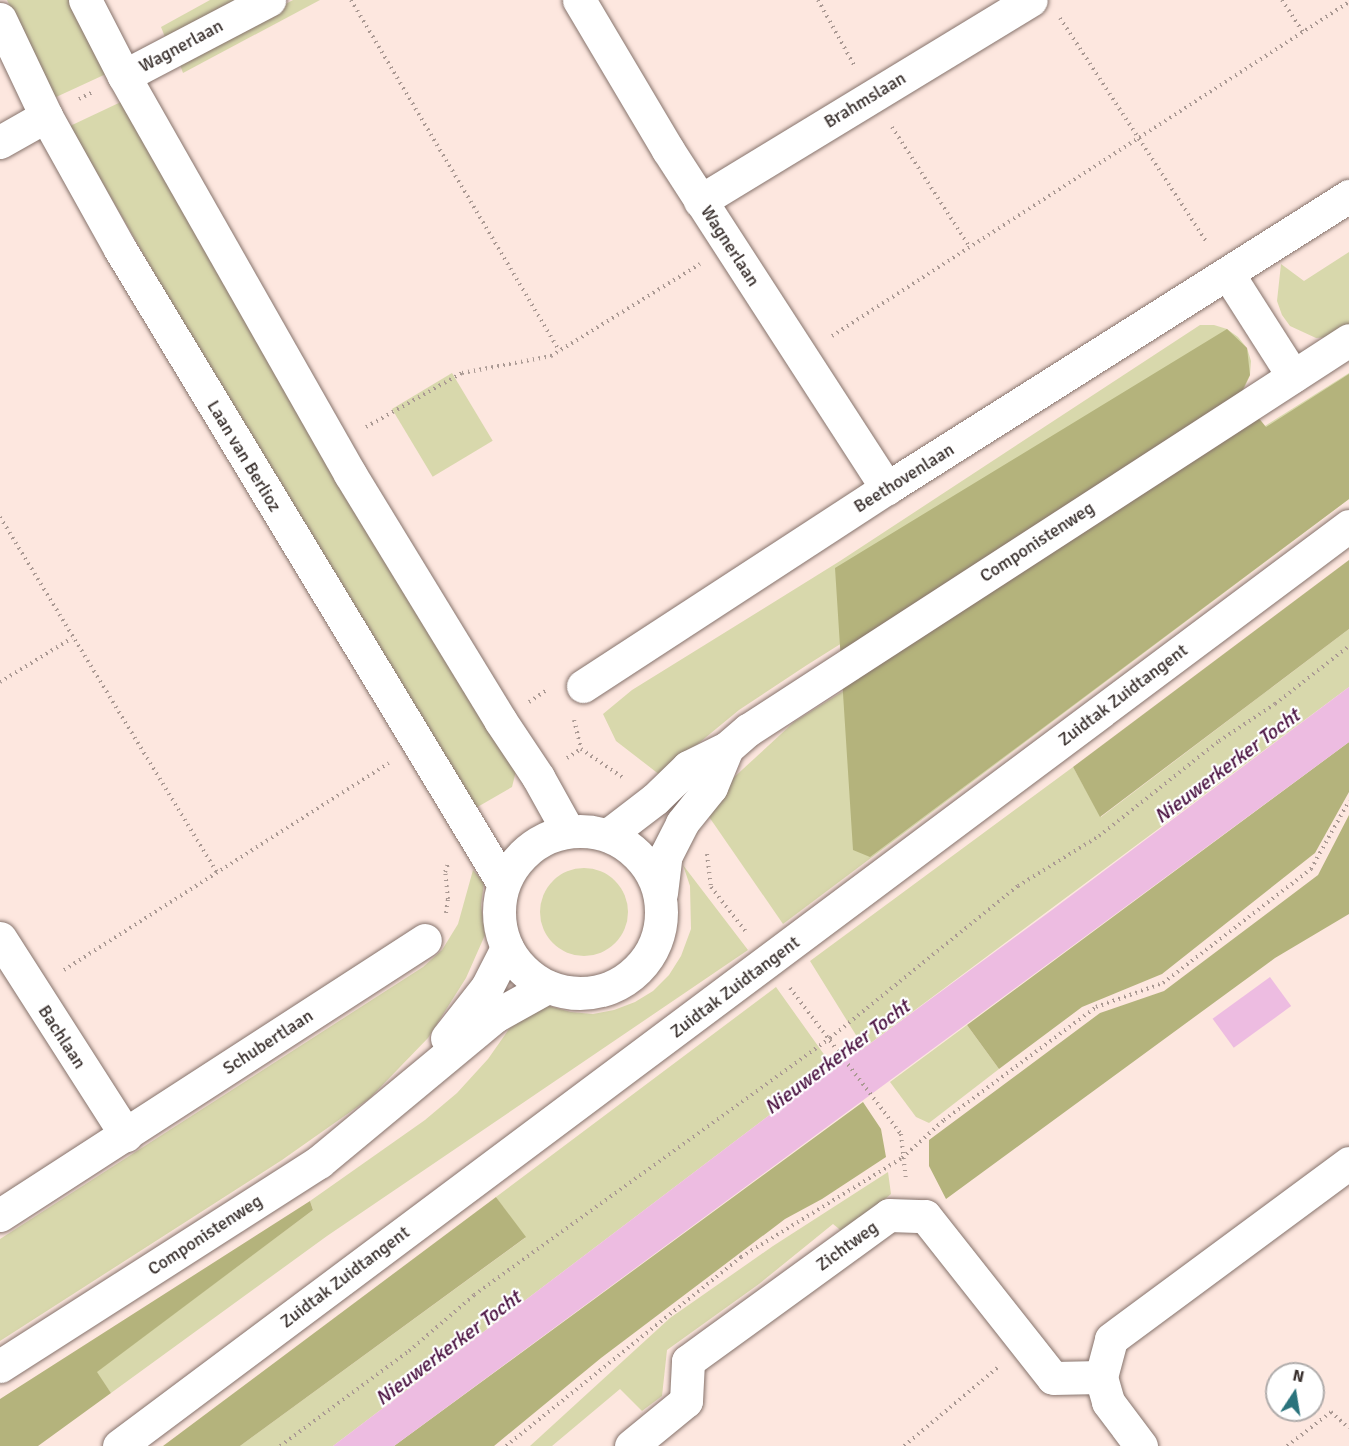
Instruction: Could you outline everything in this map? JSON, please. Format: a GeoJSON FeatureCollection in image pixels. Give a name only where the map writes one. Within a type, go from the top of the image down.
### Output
{"type":"FeatureCollection","features":[{"type":"Feature","properties":{"kind":"street"},"geometry":{"type":"LineString","coordinates":[[85,0],[124,76],[334,445],[500,720],[538,777],[568,831]]}},
{"type":"Feature","properties":{"kind":"street","name":"Wagnerlaan"},"geometry":{"type":"LineString","coordinates":[[124,76],[269,0]]}},
{"type":"Feature","properties":{"kind":"street","name":"Wagnerlaan"},"geometry":{"type":"LineString","coordinates":[[579,0],[700,201],[887,489]]}},
{"type":"Feature","properties":{"kind":"street","name":"Brahmslaan"},"geometry":{"type":"LineString","coordinates":[[700,201],[1042,5]]}},
{"type":"Feature","properties":{"kind":"street","name":"Laan van Berlioz"},"geometry":{"type":"LineString","coordinates":[[0,19],[46,116],[126,259],[469,823],[503,883]]}},
{"type":"Feature","properties":{"kind":"street"},"geometry":{"type":"LineString","coordinates":[[0,142],[46,116]]}},
{"type":"Feature","properties":{"kind":"street","name":"Beethovenlaan"},"geometry":{"type":"LineString","coordinates":[[567,686],[887,489],[1349,196]]}},
{"type":"Feature","properties":{"kind":"street"},"geometry":{"type":"LineString","coordinates":[[1228,274],[1293,376]]}},
{"type":"Feature","properties":{"kind":"street","name":"Componistenweg"},"geometry":{"type":"LineString","coordinates":[[608,835],[655,799],[688,766],[727,748],[748,730],[1349,340]]}},
{"type":"Feature","properties":{"kind":"street","name":"Zuidtak Zuidtangent"},"geometry":{"type":"LineString","coordinates":[[119,1446],[1349,526]]}},
{"type":"Feature","properties":{"kind":"street","name":"Componistenweg"},"geometry":{"type":"LineString","coordinates":[[661,893],[666,855],[682,823],[711,788],[727,748]]}},
{"type":"Feature","properties":{"kind":"street"},"geometry":{"type":"LineString","coordinates":[[588,830],[608,835],[632,848],[650,868],[661,893],[662,924],[652,952],[633,975],[606,990],[576,993],[547,987],[524,971],[507,948],[498,916],[503,883],[518,858],[541,840],[568,831],[588,830]]}},
{"type":"Feature","properties":{"kind":"street","name":"Bachlaan"},"geometry":{"type":"LineString","coordinates":[[0,938],[126,1135]]}},
{"type":"Feature","properties":{"kind":"street","name":"Schubertlaan"},"geometry":{"type":"LineString","coordinates":[[0,1215],[425,939]]}},
{"type":"Feature","properties":{"kind":"street","name":"Componistenweg"},"geometry":{"type":"LineString","coordinates":[[403,1094],[487,987],[507,948]]}},
{"type":"Feature","properties":{"kind":"street","name":"Componistenweg"},"geometry":{"type":"LineString","coordinates":[[0,1366],[319,1162],[495,1016],[547,987]]}},
{"type":"Feature","properties":{"kind":"street"},"geometry":{"type":"LineString","coordinates":[[1141,1446],[1108,1402],[1101,1377],[1112,1339],[1349,1163]]}},
{"type":"Feature","properties":{"kind":"street","name":"Zichtweg"},"geometry":{"type":"LineString","coordinates":[[631,1446],[686,1401],[688,1361],[889,1215],[925,1216]]}},
{"type":"Feature","properties":{"kind":"street"},"geometry":{"type":"LineString","coordinates":[[925,1216],[1053,1378],[1101,1377]]}},
{"type":"Feature","properties":{"kind":"path"},"geometry":{"type":"LineString","coordinates":[[351,0],[559,351]]}},
{"type":"Feature","properties":{"kind":"path"},"geometry":{"type":"LineString","coordinates":[[1282,0],[1303,32]]}},
{"type":"Feature","properties":{"kind":"path"},"geometry":{"type":"LineString","coordinates":[[801,356],[1349,2]]}},
{"type":"Feature","properties":{"kind":"path"},"geometry":{"type":"LineString","coordinates":[[1042,5],[1139,139],[1228,274]]}},
{"type":"Feature","properties":{"kind":"path"},"geometry":{"type":"LineString","coordinates":[[46,116],[124,76]]}},
{"type":"Feature","properties":{"kind":"path"},"geometry":{"type":"LineString","coordinates":[[334,445],[462,373],[551,356],[729,246]]}},
{"type":"Feature","properties":{"kind":"path"},"geometry":{"type":"LineString","coordinates":[[0,517],[217,873]]}},
{"type":"Feature","properties":{"kind":"path"},"geometry":{"type":"LineString","coordinates":[[0,682],[72,638]]}},
{"type":"Feature","properties":{"kind":"path"},"geometry":{"type":"LineString","coordinates":[[280,1446],[409,1351],[474,1295],[830,1038],[1018,886],[1099,836],[1219,741],[1275,704],[1349,646]]}},
{"type":"Feature","properties":{"kind":"path"},"geometry":{"type":"LineString","coordinates":[[500,720],[567,686]]}},
{"type":"Feature","properties":{"kind":"path"},"geometry":{"type":"LineString","coordinates":[[57,974],[420,743]]}},
{"type":"Feature","properties":{"kind":"path"},"geometry":{"type":"LineString","coordinates":[[581,749],[655,799]]}},
{"type":"Feature","properties":{"kind":"path"},"geometry":{"type":"LineString","coordinates":[[507,1446],[741,1257],[902,1158],[944,1120],[1096,1007],[1163,983],[1311,869],[1349,801]]}},
{"type":"Feature","properties":{"kind":"path"},"geometry":{"type":"LineString","coordinates":[[425,939],[445,923],[448,898],[445,872],[453,847],[469,823]]}},
{"type":"Feature","properties":{"kind":"path"},"geometry":{"type":"LineString","coordinates":[[682,823],[704,846],[708,856],[711,887],[830,1038],[901,1134],[904,1176],[910,1193],[925,1216]]}},
{"type":"Feature","properties":{"kind":"path"},"geometry":{"type":"LineString","coordinates":[[904,1446],[973,1386],[1000,1366]]}},
{"type":"Feature","properties":{"kind":"path"},"geometry":{"type":"LineString","coordinates":[[1287,1446],[1331,1412],[1349,1428]]}},
{"type":"Feature","properties":{"kind":"green space"},"geometry":{"type":"Polygon","coordinates":[[[7,0],[69,0],[106,74],[54,98],[7,0]]]}},
{"type":"Feature","properties":{"kind":"green space"},"geometry":{"type":"Polygon","coordinates":[[[210,0],[235,0],[165,37],[161,27],[210,0]]]}},
{"type":"Feature","properties":{"kind":"green space"},"geometry":{"type":"Polygon","coordinates":[[[293,0],[320,0],[183,73],[179,62],[293,0]]]}},
{"type":"Feature","properties":{"kind":"green space"},"geometry":{"type":"Polygon","coordinates":[[[123,101],[517,767],[512,787],[474,809],[234,412],[70,126],[123,101]]]}},
{"type":"Feature","properties":{"kind":"green space"},"geometry":{"type":"Polygon","coordinates":[[[1349,252],[1349,325],[1330,337],[1316,338],[1290,326],[1282,315],[1277,301],[1281,264],[1304,281],[1349,252]]]}},
{"type":"Feature","properties":{"kind":"green space"},"geometry":{"type":"Polygon","coordinates":[[[1200,325],[1214,325],[1227,329],[1247,348],[1251,361],[1250,375],[1243,391],[807,665],[739,710],[660,775],[616,741],[603,714],[632,690],[840,561],[1200,325]]]}},
{"type":"Feature","properties":{"kind":"green space"},"geometry":{"type":"Polygon","coordinates":[[[452,373],[493,441],[433,477],[392,409],[452,373]]]}},
{"type":"Feature","properties":{"kind":"green space"},"geometry":{"type":"Polygon","coordinates":[[[1349,373],[1349,499],[783,924],[705,811],[717,793],[794,722],[1349,373]]]}},
{"type":"Feature","properties":{"kind":"green space"},"geometry":{"type":"Polygon","coordinates":[[[1349,629],[1349,687],[864,1048],[810,961],[1073,767],[1101,817],[1349,629]]]}},
{"type":"Feature","properties":{"kind":"green space"},"geometry":{"type":"Polygon","coordinates":[[[683,865],[748,950],[327,1236],[111,1393],[96,1372],[313,1210],[310,1201],[425,1120],[457,1093],[488,1059],[509,1029],[527,1015],[545,1005],[571,1012],[593,1014],[614,1010],[635,1002],[653,991],[669,975],[681,956],[691,929],[690,886],[683,865]]]}},
{"type":"Feature","properties":{"kind":"green space"},"geometry":{"type":"Polygon","coordinates":[[[584,868],[609,875],[621,887],[628,912],[621,937],[609,949],[584,956],[559,949],[547,937],[540,912],[547,887],[559,875],[584,868]]]}},
{"type":"Feature","properties":{"kind":"green space"},"geometry":{"type":"Polygon","coordinates":[[[473,870],[484,883],[481,905],[485,935],[466,978],[428,1038],[370,1098],[282,1160],[0,1341],[0,1239],[423,967],[442,950],[458,924],[473,870]]]}},
{"type":"Feature","properties":{"kind":"green space"},"geometry":{"type":"Polygon","coordinates":[[[776,987],[833,1067],[333,1446],[240,1446],[525,1238],[496,1197],[776,987]]]}},
{"type":"Feature","properties":{"kind":"green space"},"geometry":{"type":"Polygon","coordinates":[[[967,1025],[999,1069],[929,1123],[916,1117],[890,1082],[967,1025]]]}},
{"type":"Feature","properties":{"kind":"green space"},"geometry":{"type":"Polygon","coordinates":[[[888,1172],[891,1194],[844,1233],[833,1224],[759,1284],[667,1350],[662,1396],[642,1411],[620,1389],[552,1446],[530,1446],[670,1318],[773,1246],[888,1172]]]}},
{"type":"Feature","properties":{"kind":"shaded area"},"geometry":{"type":"Polygon","coordinates":[[[1227,329],[1247,348],[1250,375],[1240,395],[1266,427],[1349,374],[1349,499],[870,857],[853,850],[835,568],[1227,329]]]}},
{"type":"Feature","properties":{"kind":"shaded area"},"geometry":{"type":"Polygon","coordinates":[[[1349,560],[1349,629],[1100,817],[1073,767],[1349,560]]]}},
{"type":"Feature","properties":{"kind":"shaded area"},"geometry":{"type":"Polygon","coordinates":[[[1349,687],[1349,742],[394,1446],[333,1446],[833,1067],[864,1048],[1052,910],[1349,687]]]}},
{"type":"Feature","properties":{"kind":"shaded area"},"geometry":{"type":"Polygon","coordinates":[[[1349,742],[1349,792],[1315,853],[1162,974],[1082,1007],[999,1069],[967,1025],[1349,742]]]}},
{"type":"Feature","properties":{"kind":"shaded area"},"geometry":{"type":"Polygon","coordinates":[[[1349,815],[1349,914],[1275,958],[946,1199],[929,1166],[929,1140],[1100,1013],[1164,991],[1318,875],[1349,815]]]}},
{"type":"Feature","properties":{"kind":"shaded area"},"geometry":{"type":"Polygon","coordinates":[[[1270,977],[1291,1006],[1234,1048],[1213,1019],[1270,977]]]}},
{"type":"Feature","properties":{"kind":"shaded area"},"geometry":{"type":"Polygon","coordinates":[[[863,1102],[881,1129],[886,1157],[822,1199],[785,1219],[601,1358],[494,1446],[394,1446],[863,1102]]]}},
{"type":"Feature","properties":{"kind":"shaded area"},"geometry":{"type":"Polygon","coordinates":[[[496,1197],[526,1237],[240,1446],[163,1446],[496,1197]]]}},
{"type":"Feature","properties":{"kind":"shaded area"},"geometry":{"type":"Polygon","coordinates":[[[310,1201],[313,1210],[97,1372],[111,1393],[38,1446],[0,1446],[0,1399],[310,1201]]]}},
{"type":"Feature","properties":{"kind":"water label","name":"Nieuwerkerker Tocht"},"geometry":{"type":"Point","coordinates":[1227,766]}},
{"type":"Feature","properties":{"kind":"water label","name":"Nieuwerkerker Tocht"},"geometry":{"type":"Point","coordinates":[837,1057]}},
{"type":"Feature","properties":{"kind":"water label","name":"Nieuwerkerker Tocht"},"geometry":{"type":"Point","coordinates":[448,1348]}}]}
